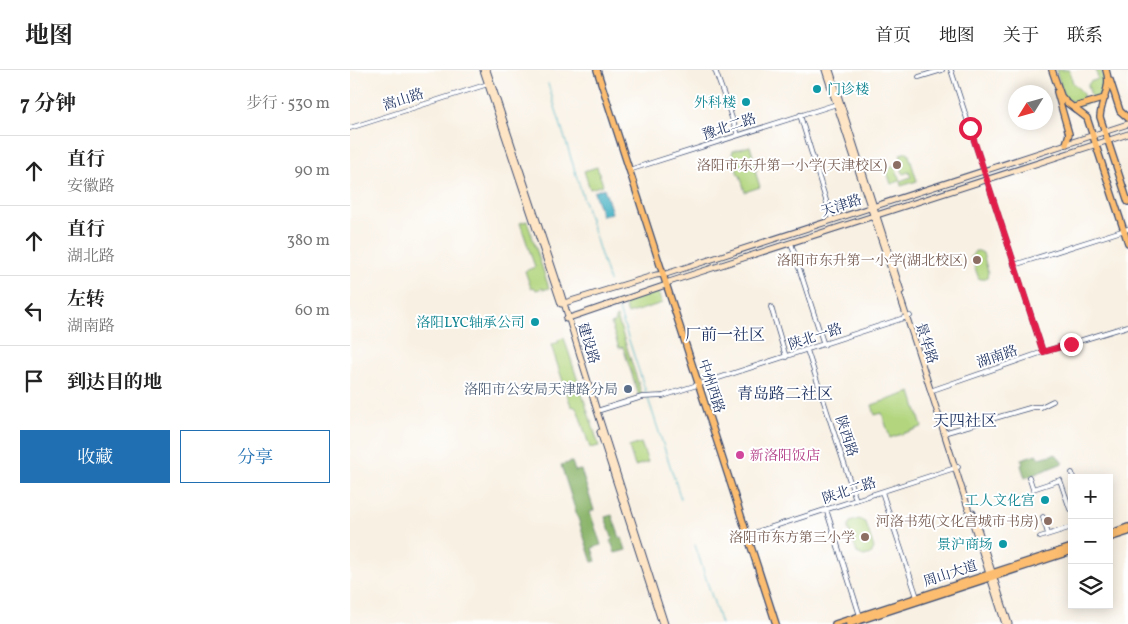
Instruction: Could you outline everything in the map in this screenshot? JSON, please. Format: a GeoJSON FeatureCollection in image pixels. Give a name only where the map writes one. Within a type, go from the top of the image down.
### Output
{"type":"FeatureCollection","features":[{"type":"Feature","properties":{"kind":"main road","name":"建设路"},"geometry":{"type":"LineString","coordinates":[[485,70],[563,303],[664,624]]}},
{"type":"Feature","properties":{"kind":"main road","name":"中州西路"},"geometry":{"type":"LineString","coordinates":[[598,70],[778,624]]}},
{"type":"Feature","properties":{"kind":"main road","name":"景华路"},"geometry":{"type":"LineString","coordinates":[[825,70],[932,390],[1005,624]]}},
{"type":"Feature","properties":{"kind":"main road","name":"景华路"},"geometry":{"type":"LineString","coordinates":[[830,70],[872,207]]}},
{"type":"Feature","properties":{"kind":"main road"},"geometry":{"type":"LineString","coordinates":[[1052,70],[1061,96],[1087,118],[1126,230],[1128,242]]}},
{"type":"Feature","properties":{"kind":"main road"},"geometry":{"type":"LineString","coordinates":[[1107,72],[1108,87],[1100,109],[1100,117],[1128,202]]}},
{"type":"Feature","properties":{"kind":"main road"},"geometry":{"type":"LineString","coordinates":[[1107,72],[1120,111],[1128,118]]}},
{"type":"Feature","properties":{"kind":"main road"},"geometry":{"type":"LineString","coordinates":[[1055,80],[1059,103],[1069,134],[1066,144]]}},
{"type":"Feature","properties":{"kind":"main road"},"geometry":{"type":"LineString","coordinates":[[1075,108],[1105,98]]}},
{"type":"Feature","properties":{"kind":"main road","name":"天津路"},"geometry":{"type":"LineString","coordinates":[[563,303],[664,274],[1128,124]]}},
{"type":"Feature","properties":{"kind":"main road","name":"天津路"},"geometry":{"type":"LineString","coordinates":[[568,319],[791,243],[1128,134]]}},
{"type":"Feature","properties":{"kind":"main road","name":"建设路"},"geometry":{"type":"LineString","coordinates":[[568,319],[605,448],[664,624]]}},
{"type":"Feature","properties":{"kind":"main road","name":"景华路"},"geometry":{"type":"LineString","coordinates":[[932,390],[957,467]]}},
{"type":"Feature","properties":{"kind":"main road"},"geometry":{"type":"LineString","coordinates":[[1113,533],[1128,527]]}},
{"type":"Feature","properties":{"kind":"main road"},"geometry":{"type":"LineString","coordinates":[[1113,537],[1128,532]]}},
{"type":"Feature","properties":{"kind":"main road","name":"周山大道"},"geometry":{"type":"LineString","coordinates":[[848,624],[991,576],[1068,547]]}},
{"type":"Feature","properties":{"kind":"main road","name":"周山大道"},"geometry":{"type":"LineString","coordinates":[[835,624],[917,597],[1068,552]]}},
{"type":"Feature","properties":{"kind":"main road","name":"景华路"},"geometry":{"type":"LineString","coordinates":[[991,576],[1009,624]]}},
{"type":"Feature","properties":{"kind":"street"},"geometry":{"type":"LineString","coordinates":[[716,70],[738,135]]}},
{"type":"Feature","properties":{"kind":"street"},"geometry":{"type":"LineString","coordinates":[[919,77],[942,70]]}},
{"type":"Feature","properties":{"kind":"street"},"geometry":{"type":"LineString","coordinates":[[951,70],[1043,352]]}},
{"type":"Feature","properties":{"kind":"street","name":"嵩山路"},"geometry":{"type":"LineString","coordinates":[[350,127],[489,82]]}},
{"type":"Feature","properties":{"kind":"street","name":"豫北二路"},"geometry":{"type":"LineString","coordinates":[[631,170],[837,104]]}},
{"type":"Feature","properties":{"kind":"street"},"geometry":{"type":"LineString","coordinates":[[800,115],[832,220]]}},
{"type":"Feature","properties":{"kind":"street"},"geometry":{"type":"LineString","coordinates":[[1014,265],[1126,230]]}},
{"type":"Feature","properties":{"kind":"street"},"geometry":{"type":"LineString","coordinates":[[791,243],[824,345]]}},
{"type":"Feature","properties":{"kind":"street"},"geometry":{"type":"LineString","coordinates":[[770,307],[786,357]]}},
{"type":"Feature","properties":{"kind":"street","name":"陕北一路"},"geometry":{"type":"LineString","coordinates":[[597,411],[642,398],[655,397],[700,385],[908,317]]}},
{"type":"Feature","properties":{"kind":"street","name":"湖南路"},"geometry":{"type":"LineString","coordinates":[[932,390],[1043,352],[1128,326]]}},
{"type":"Feature","properties":{"kind":"street","name":"陕西路"},"geometry":{"type":"LineString","coordinates":[[807,350],[856,500]]}},
{"type":"Feature","properties":{"kind":"street"},"geometry":{"type":"LineString","coordinates":[[947,432],[1033,407],[1041,407],[1053,401]]}},
{"type":"Feature","properties":{"kind":"street","name":"陕北二路"},"geometry":{"type":"LineString","coordinates":[[749,534],[957,467]]}},
{"type":"Feature","properties":{"kind":"street"},"geometry":{"type":"LineString","coordinates":[[1029,477],[1033,488],[1060,480],[1068,503]]}},
{"type":"Feature","properties":{"kind":"street"},"geometry":{"type":"LineString","coordinates":[[882,492],[917,597]]}},
{"type":"Feature","properties":{"kind":"street"},"geometry":{"type":"LineString","coordinates":[[826,509],[860,616]]}},
{"type":"Feature","properties":{"kind":"street"},"geometry":{"type":"LineString","coordinates":[[1043,517],[1048,534]]}},
{"type":"Feature","properties":{"kind":"street"},"geometry":{"type":"LineString","coordinates":[[1040,537],[1068,528]]}},
{"type":"Feature","properties":{"kind":"green space"},"geometry":{"type":"Polygon","coordinates":[[[1056,70],[1069,70],[1073,83],[1082,92],[1086,103],[1092,100],[1088,85],[1090,82],[1098,79],[1096,70],[1101,70],[1106,84],[1101,98],[1079,106],[1064,97],[1056,70]]]}},
{"type":"Feature","properties":{"kind":"green space"},"geometry":{"type":"Polygon","coordinates":[[[750,146],[760,187],[745,192],[732,154],[733,151],[750,146]]]}},
{"type":"Feature","properties":{"kind":"green space"},"geometry":{"type":"Polygon","coordinates":[[[908,152],[917,181],[901,186],[900,181],[911,177],[909,172],[903,174],[901,166],[903,165],[900,154],[908,152]]]}},
{"type":"Feature","properties":{"kind":"green space"},"geometry":{"type":"Polygon","coordinates":[[[895,166],[900,181],[891,184],[886,169],[895,166]]]}},
{"type":"Feature","properties":{"kind":"green space"},"geometry":{"type":"Polygon","coordinates":[[[597,167],[603,185],[590,189],[584,171],[597,167]]]}},
{"type":"Feature","properties":{"kind":"green space"},"geometry":{"type":"Polygon","coordinates":[[[527,221],[549,288],[543,290],[543,288],[536,290],[534,287],[531,288],[525,271],[535,267],[520,223],[527,221]]]}},
{"type":"Feature","properties":{"kind":"green space"},"geometry":{"type":"Polygon","coordinates":[[[975,251],[983,253],[988,272],[987,277],[984,279],[979,279],[971,257],[975,251]]]}},
{"type":"Feature","properties":{"kind":"green space"},"geometry":{"type":"Polygon","coordinates":[[[658,291],[662,303],[628,314],[624,303],[658,291]]]}},
{"type":"Feature","properties":{"kind":"green space"},"geometry":{"type":"Polygon","coordinates":[[[617,317],[642,395],[639,396],[623,347],[619,348],[611,324],[616,322],[615,318],[617,317]]]}},
{"type":"Feature","properties":{"kind":"green space"},"geometry":{"type":"Polygon","coordinates":[[[564,338],[599,446],[590,448],[578,411],[575,407],[571,406],[551,345],[564,338]]]}},
{"type":"Feature","properties":{"kind":"green space"},"geometry":{"type":"Polygon","coordinates":[[[911,392],[922,427],[890,438],[882,413],[875,415],[872,405],[911,392]]]}},
{"type":"Feature","properties":{"kind":"green space"},"geometry":{"type":"Polygon","coordinates":[[[641,443],[648,462],[635,466],[629,447],[641,443]]]}},
{"type":"Feature","properties":{"kind":"green space"},"geometry":{"type":"Polygon","coordinates":[[[1037,454],[1038,458],[1056,454],[1063,463],[1025,478],[1021,459],[1037,454]]]}},
{"type":"Feature","properties":{"kind":"green space"},"geometry":{"type":"Polygon","coordinates":[[[572,462],[575,471],[581,470],[594,510],[590,512],[601,545],[592,548],[596,561],[592,562],[561,465],[572,462]]]}},
{"type":"Feature","properties":{"kind":"green space"},"geometry":{"type":"Polygon","coordinates":[[[612,515],[626,550],[615,553],[611,541],[613,540],[605,517],[612,515]]]}},
{"type":"Feature","properties":{"kind":"green space"},"geometry":{"type":"Polygon","coordinates":[[[859,519],[866,523],[874,548],[871,554],[864,556],[857,553],[848,528],[850,522],[859,519]]]}},
{"type":"Feature","properties":{"kind":"water"},"geometry":{"type":"Polygon","coordinates":[[[604,188],[612,213],[602,216],[594,192],[604,188]]]}},
{"type":"Feature","properties":{"kind":"waterway"},"geometry":{"type":"LineString","coordinates":[[548,84],[609,281]]}},
{"type":"Feature","properties":{"kind":"waterway"},"geometry":{"type":"LineString","coordinates":[[619,310],[681,499]]}},
{"type":"Feature","properties":{"kind":"waterway"},"geometry":{"type":"LineString","coordinates":[[695,545],[721,624]]}},
{"type":"Feature","properties":{"kind":"place","name":"门诊楼"},"geometry":{"type":"Point","coordinates":[817,89]}},
{"type":"Feature","properties":{"kind":"place","name":"外科楼"},"geometry":{"type":"Point","coordinates":[746,102]}},
{"type":"Feature","properties":{"kind":"place","name":"洛阳市东升第一小学(天津校区)"},"geometry":{"type":"Point","coordinates":[897,165]}},
{"type":"Feature","properties":{"kind":"place","name":"洛阳市东升第一小学(湖北校区)"},"geometry":{"type":"Point","coordinates":[977,260]}},
{"type":"Feature","properties":{"kind":"place","name":"洛阳LYC轴承公司"},"geometry":{"type":"Point","coordinates":[535,322]}},
{"type":"Feature","properties":{"kind":"place","name":"洛阳市公安局天津路分局"},"geometry":{"type":"Point","coordinates":[628,389]}},
{"type":"Feature","properties":{"kind":"place","name":"新洛阳饭店"},"geometry":{"type":"Point","coordinates":[740,455]}},
{"type":"Feature","properties":{"kind":"place","name":"工人文化宫"},"geometry":{"type":"Point","coordinates":[1045,500]}},
{"type":"Feature","properties":{"kind":"place","name":"河洛书苑(文化宫城市书房)"},"geometry":{"type":"Point","coordinates":[1048,521]}},
{"type":"Feature","properties":{"kind":"place","name":"洛阳市东方第三小学"},"geometry":{"type":"Point","coordinates":[865,537]}},
{"type":"Feature","properties":{"kind":"place","name":"景沪商场"},"geometry":{"type":"Point","coordinates":[1003,544]}},
{"type":"Feature","properties":{"kind":"district","name":"厂前一社区"},"geometry":{"type":"Point","coordinates":[725,334]}},
{"type":"Feature","properties":{"kind":"district","name":"青岛路二社区"},"geometry":{"type":"Point","coordinates":[785,393]}},
{"type":"Feature","properties":{"kind":"district","name":"天四社区"},"geometry":{"type":"Point","coordinates":[965,420]}},
{"type":"Feature","properties":{"kind":"route"},"geometry":{"type":"LineString","coordinates":[[970,128],[1043,352],[1071,344]]}}]}
